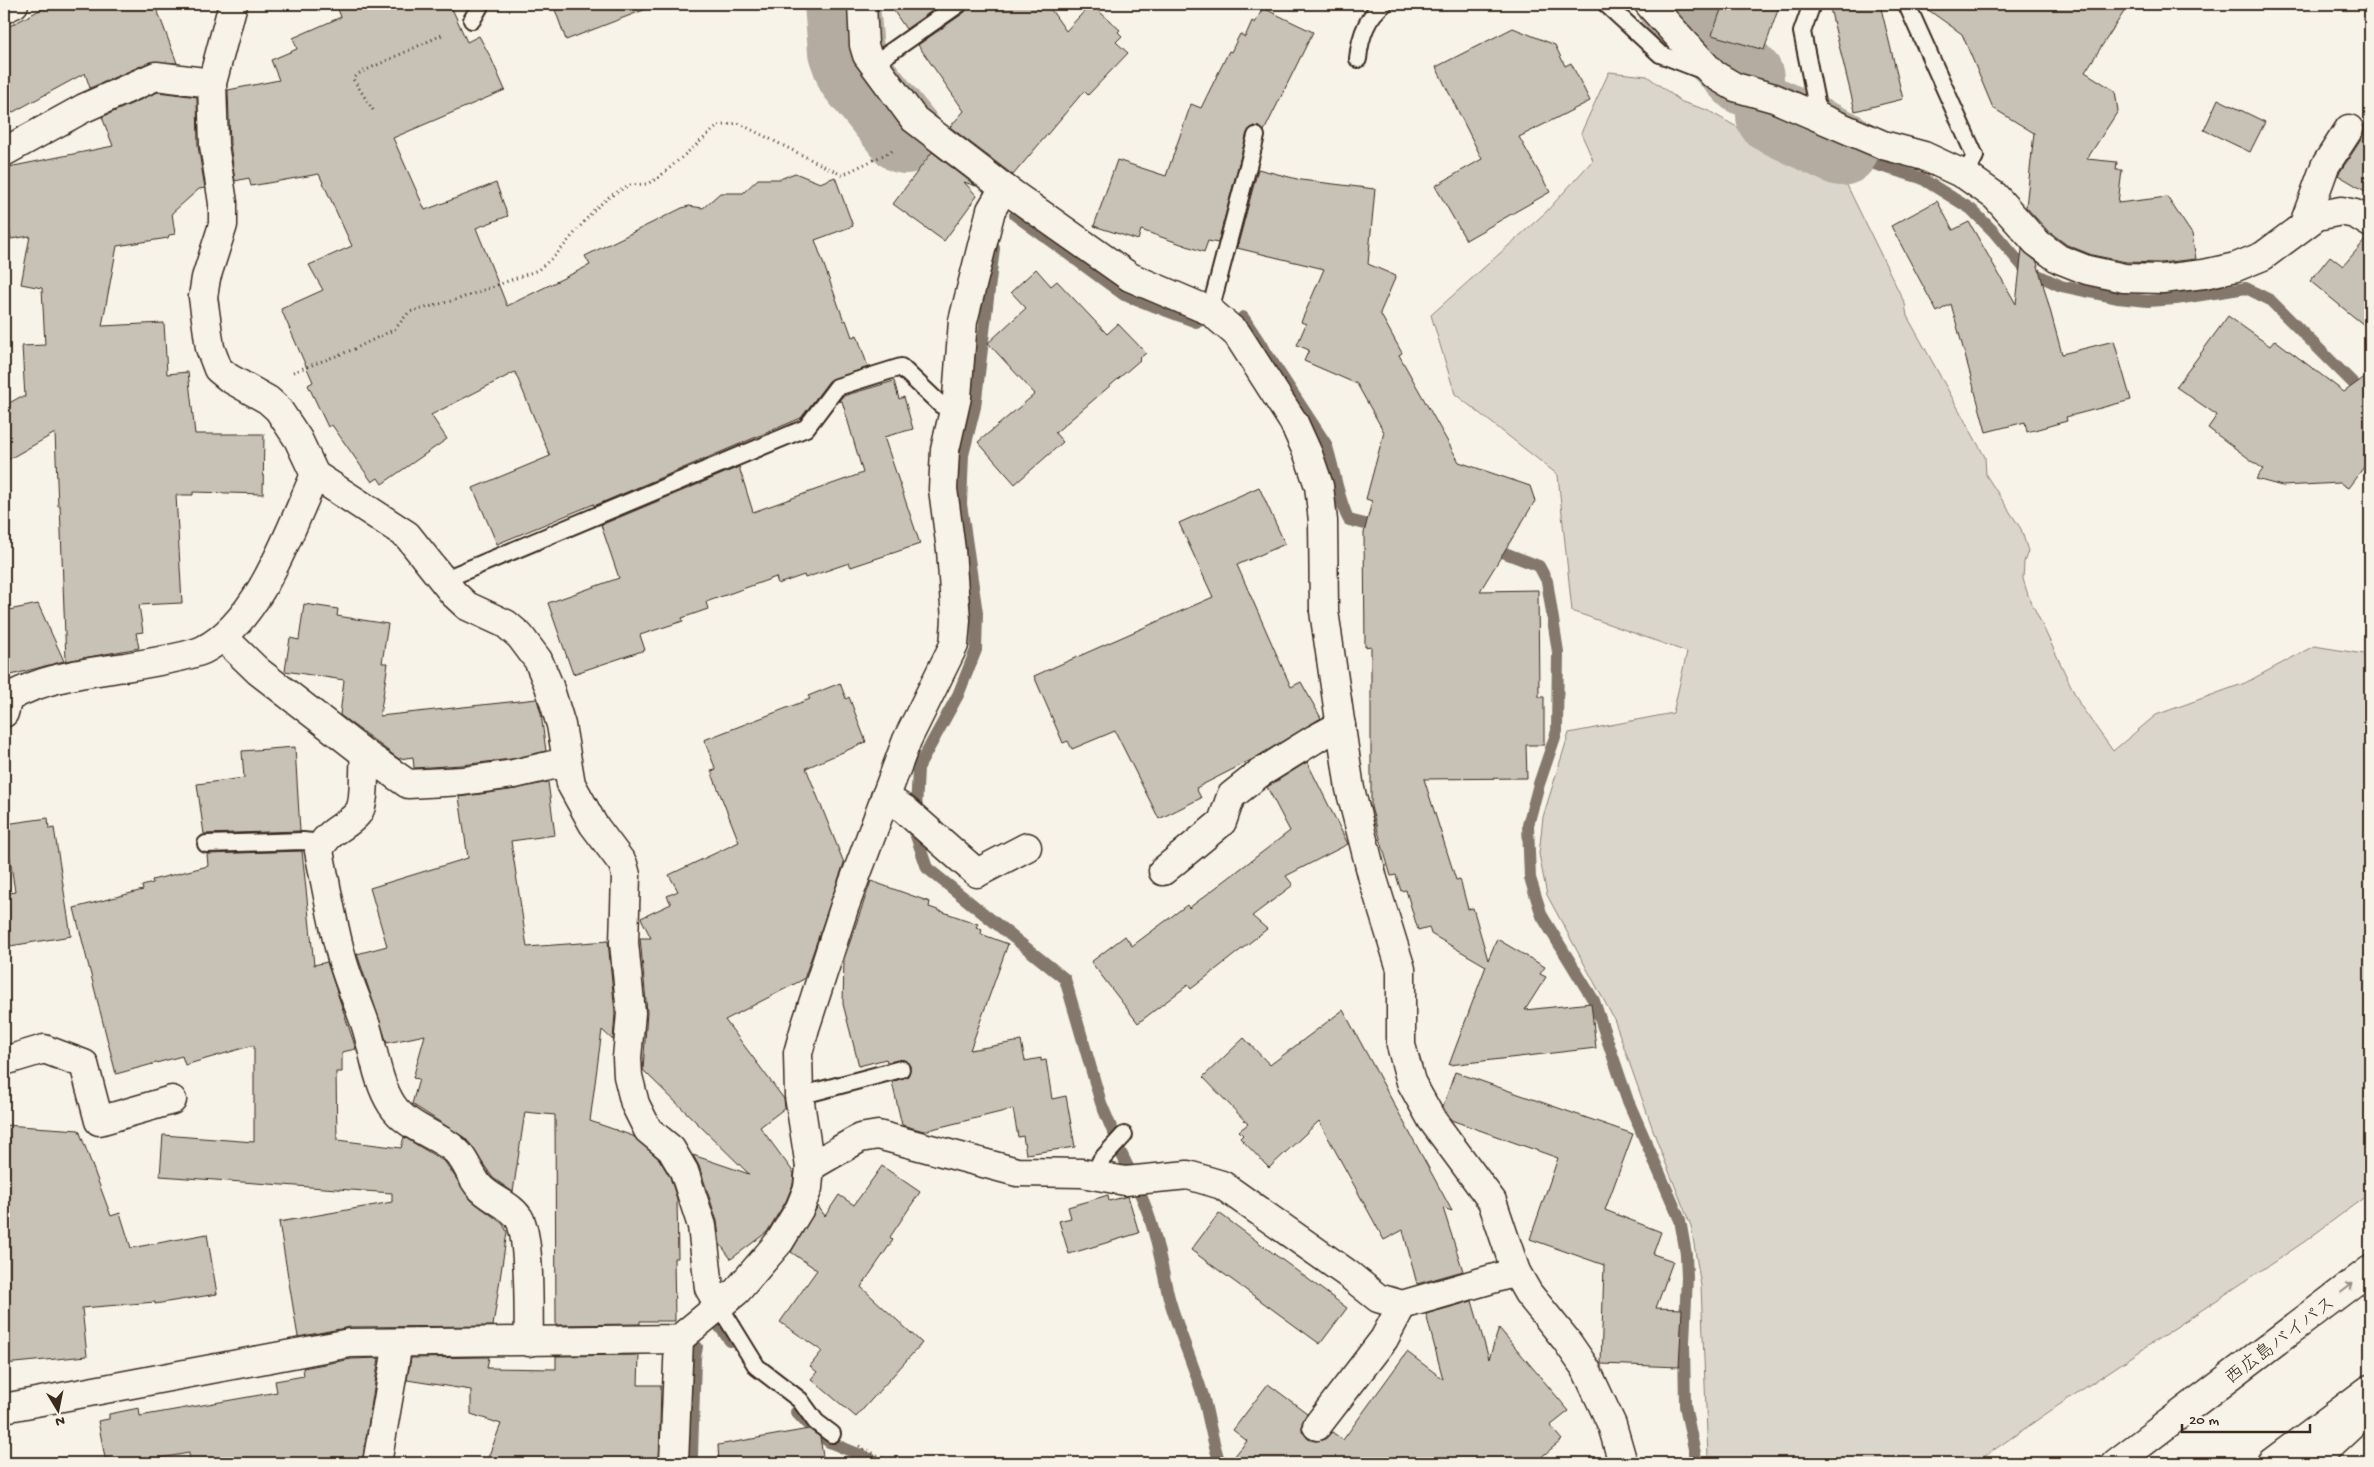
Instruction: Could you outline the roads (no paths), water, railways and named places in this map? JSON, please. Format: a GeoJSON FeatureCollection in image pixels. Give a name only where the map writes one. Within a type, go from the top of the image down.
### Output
{"type":"FeatureCollection","features":[{"type":"Feature","properties":{"kind":"main road"},"geometry":{"type":"LineString","coordinates":[[4,9],[14,4]]}},
{"type":"Feature","properties":{"kind":"main road"},"geometry":{"type":"LineString","coordinates":[[233,4],[212,83],[214,146],[223,203],[223,225],[206,278],[203,297],[204,318],[210,348],[218,369],[278,409],[298,439],[315,475],[407,535],[443,580],[467,606],[506,624],[520,636],[538,660],[549,686],[561,725],[571,784],[581,805],[623,864],[626,875],[624,944],[631,1013],[627,1058],[628,1076],[635,1104],[648,1130],[671,1149],[684,1171],[702,1226],[709,1288],[720,1307]]}},
{"type":"Feature","properties":{"kind":"main road"},"geometry":{"type":"LineString","coordinates":[[862,4],[864,45],[872,65],[914,119],[1004,188],[1130,276],[1210,311],[1237,334],[1294,423],[1308,454],[1319,486],[1323,521],[1324,611],[1352,797],[1373,879],[1401,969],[1401,1045],[1411,1082],[1432,1120],[1492,1200],[1516,1272],[1528,1293],[1566,1340],[1586,1369],[1612,1425],[1623,1463]]}},
{"type":"Feature","properties":{"kind":"main road"},"geometry":{"type":"LineString","coordinates":[[1649,4],[1714,74],[1735,87],[1774,98],[1883,145],[1924,156],[1965,175],[1995,196],[2036,242],[2059,259],[2087,270],[2124,278],[2182,277],[2236,267],[2263,256],[2317,216],[2342,211],[2354,214],[2370,224]]}},
{"type":"Feature","properties":{"kind":"main road"},"geometry":{"type":"LineString","coordinates":[[4,152],[84,108],[156,76],[212,83]]}},
{"type":"Feature","properties":{"kind":"main road"},"geometry":{"type":"LineString","coordinates":[[2304,224],[2325,166],[2349,129]]}},
{"type":"Feature","properties":{"kind":"main road"},"geometry":{"type":"LineString","coordinates":[[4,1408],[350,1343],[679,1339],[737,1291],[780,1241],[800,1208],[808,1188],[810,1167],[799,1096],[798,1053],[805,1028],[845,905],[894,803],[907,740],[950,655],[956,633],[951,550],[942,489],[945,450],[954,411],[964,321],[992,210],[1004,188]]}},
{"type":"Feature","properties":{"kind":"main road"},"geometry":{"type":"LineString","coordinates":[[5,702],[26,688],[52,679],[200,651],[224,638],[250,608],[263,586],[315,475]]}},
{"type":"Feature","properties":{"kind":"main road"},"geometry":{"type":"LineString","coordinates":[[224,638],[258,671],[365,754],[408,784],[514,774],[566,762]]}},
{"type":"Feature","properties":{"kind":"main road"},"geometry":{"type":"LineString","coordinates":[[1163,871],[1222,822],[1231,796],[1260,773],[1341,725]]}},
{"type":"Feature","properties":{"kind":"main road"},"geometry":{"type":"LineString","coordinates":[[365,754],[362,772],[363,802],[358,813],[322,843],[319,851],[341,956],[366,1026],[381,1080],[392,1105],[408,1121],[451,1146],[465,1160],[477,1184],[518,1217],[524,1231],[529,1342]]}},
{"type":"Feature","properties":{"kind":"main road"},"geometry":{"type":"LineString","coordinates":[[894,803],[977,873],[1027,847]]}},
{"type":"Feature","properties":{"kind":"main road"},"geometry":{"type":"LineString","coordinates":[[4,1061],[44,1049],[84,1064],[99,1121],[172,1100]]}},
{"type":"Feature","properties":{"kind":"main road"},"geometry":{"type":"LineString","coordinates":[[810,1167],[860,1138],[878,1135],[1017,1172],[1082,1173],[1125,1181],[1188,1175],[1222,1185],[1348,1274],[1378,1298],[1402,1305],[1516,1272]]}},
{"type":"Feature","properties":{"kind":"main road","name":"西広島バイパス"},"geometry":{"type":"LineString","coordinates":[[2116,1463],[2370,1270]]}},
{"type":"Feature","properties":{"kind":"main road"},"geometry":{"type":"LineString","coordinates":[[1317,1426],[1384,1339],[1402,1305]]}},
{"type":"Feature","properties":{"kind":"main road"},"geometry":{"type":"LineString","coordinates":[[674,1463],[679,1339]]}},
{"type":"Feature","properties":{"kind":"main road"},"geometry":{"type":"LineString","coordinates":[[377,1463],[398,1343]]}},
{"type":"Feature","properties":{"kind":"main road"},"geometry":{"type":"LineString","coordinates":[[2271,1463],[2370,1389]]}},
{"type":"Feature","properties":{"kind":"main road"},"geometry":{"type":"LineString","coordinates":[[2311,1463],[2370,1408]]}},
{"type":"Feature","properties":{"kind":"main road"},"geometry":{"type":"LineString","coordinates":[[2099,1463],[2140,1443]]}},
{"type":"Feature","properties":{"kind":"lane"},"geometry":{"type":"LineString","coordinates":[[472,20],[481,4]]}},
{"type":"Feature","properties":{"kind":"lane"},"geometry":{"type":"LineString","coordinates":[[872,65],[959,4]]}},
{"type":"Feature","properties":{"kind":"lane"},"geometry":{"type":"LineString","coordinates":[[1358,59],[1359,43],[1364,26],[1376,9],[1384,4]]}},
{"type":"Feature","properties":{"kind":"lane"},"geometry":{"type":"LineString","coordinates":[[1606,4],[1660,54],[1714,74]]}},
{"type":"Feature","properties":{"kind":"lane"},"geometry":{"type":"LineString","coordinates":[[1812,4],[1802,32],[1818,117]]}},
{"type":"Feature","properties":{"kind":"lane"},"geometry":{"type":"LineString","coordinates":[[1910,4],[1908,7],[1975,156],[1965,175]]}},
{"type":"Feature","properties":{"kind":"lane"},"geometry":{"type":"LineString","coordinates":[[1210,311],[1256,136]]}},
{"type":"Feature","properties":{"kind":"lane"},"geometry":{"type":"LineString","coordinates":[[443,580],[806,428],[837,387],[901,367],[941,405],[954,411]]}},
{"type":"Feature","properties":{"kind":"lane"},"geometry":{"type":"LineString","coordinates":[[206,844],[303,841],[322,843]]}},
{"type":"Feature","properties":{"kind":"lane"},"geometry":{"type":"LineString","coordinates":[[799,1096],[901,1069]]}},
{"type":"Feature","properties":{"kind":"lane"},"geometry":{"type":"LineString","coordinates":[[1094,1175],[1101,1160],[1124,1135]]}},
{"type":"Feature","properties":{"kind":"lane"},"geometry":{"type":"LineString","coordinates":[[720,1307],[758,1367],[800,1400],[816,1422],[832,1434]]}},
{"type":"Feature","properties":{"kind":"waterway"},"geometry":{"type":"LineString","coordinates":[[842,4],[846,51],[854,73],[905,136]]}},
{"type":"Feature","properties":{"kind":"waterway"},"geometry":{"type":"LineString","coordinates":[[1675,4],[1746,78]]}},
{"type":"Feature","properties":{"kind":"waterway"},"geometry":{"type":"LineString","coordinates":[[1774,116],[1841,148]]}},
{"type":"Feature","properties":{"kind":"waterway"},"geometry":{"type":"LineString","coordinates":[[1841,148],[1864,161],[1921,178],[1971,209],[1993,231],[2025,269],[2061,286],[2117,298],[2148,301],[2176,299],[2246,288],[2270,300],[2366,396],[2370,403]]}},
{"type":"Feature","properties":{"kind":"waterway"},"geometry":{"type":"LineString","coordinates":[[1015,215],[1124,295],[1196,322],[1200,321]]}},
{"type":"Feature","properties":{"kind":"waterway"},"geometry":{"type":"LineString","coordinates":[[994,248],[975,407],[963,455],[961,504],[977,613],[976,650],[958,695],[918,768],[915,833],[927,868],[1065,979],[1101,1103],[1113,1132]]}},
{"type":"Feature","properties":{"kind":"waterway"},"geometry":{"type":"LineString","coordinates":[[1243,317],[1326,444],[1342,503],[1349,520],[1381,528]]}},
{"type":"Feature","properties":{"kind":"waterway"},"geometry":{"type":"LineString","coordinates":[[1487,549],[1505,553],[1539,566],[1547,581],[1558,652],[1557,731],[1539,784],[1528,825],[1530,878],[1542,916],[1594,1001],[1628,1101],[1680,1220],[1686,1254],[1687,1277],[1684,1342],[1685,1406],[1697,1463]]}},
{"type":"Feature","properties":{"kind":"waterway"},"geometry":{"type":"LineString","coordinates":[[1120,1151],[1129,1169]]}},
{"type":"Feature","properties":{"kind":"waterway"},"geometry":{"type":"LineString","coordinates":[[1139,1191],[1153,1229],[1168,1294],[1180,1333],[1203,1396],[1220,1463]]}},
{"type":"Feature","properties":{"kind":"waterway"},"geometry":{"type":"LineString","coordinates":[[719,1326],[730,1341]]}},
{"type":"Feature","properties":{"kind":"waterway"},"geometry":{"type":"LineString","coordinates":[[692,1456],[697,1347]]}},
{"type":"Feature","properties":{"kind":"waterway"},"geometry":{"type":"LineString","coordinates":[[796,1412],[814,1431],[829,1442],[880,1463]]}}]}
